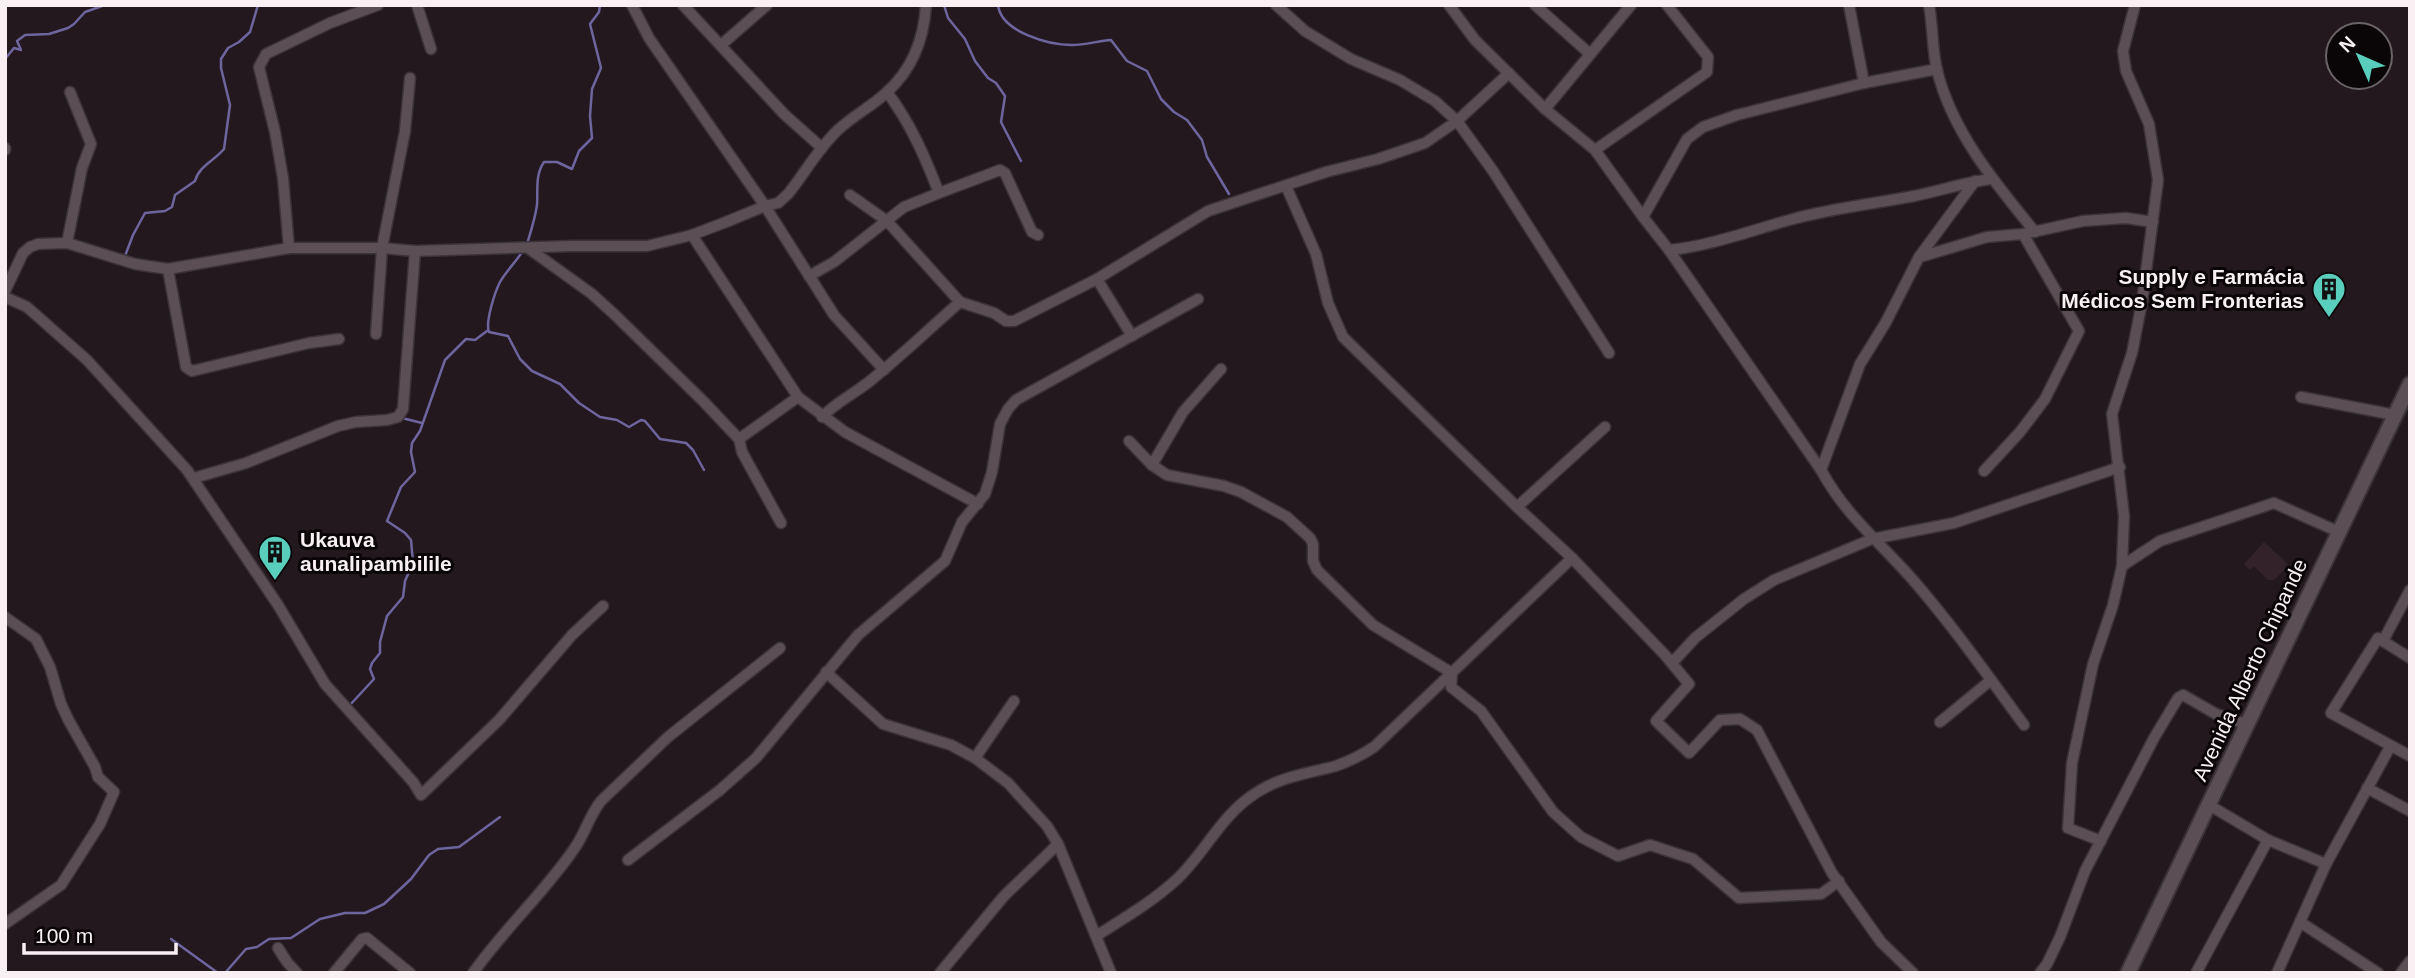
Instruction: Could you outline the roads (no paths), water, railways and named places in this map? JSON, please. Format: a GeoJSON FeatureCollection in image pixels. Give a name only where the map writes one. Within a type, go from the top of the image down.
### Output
{"type":"FeatureCollection","features":[{"type":"Feature","properties":{"kind":"main road","name":"Avenida Alberto Chipande"},"geometry":{"type":"LineString","coordinates":[[2128,973],[2395,415],[2408,394]]}},
{"type":"Feature","properties":{"kind":"street"},"geometry":{"type":"LineString","coordinates":[[289,248],[283,178],[261,61],[266,54],[330,23],[378,5]]}},
{"type":"Feature","properties":{"kind":"street"},"geometry":{"type":"LineString","coordinates":[[417,5],[431,49]]}},
{"type":"Feature","properties":{"kind":"street"},"geometry":{"type":"LineString","coordinates":[[632,5],[664,61],[765,206],[834,315],[884,370]]}},
{"type":"Feature","properties":{"kind":"street"},"geometry":{"type":"LineString","coordinates":[[682,5],[784,114],[822,148]]}},
{"type":"Feature","properties":{"kind":"street"},"geometry":{"type":"LineString","coordinates":[[721,45],[767,5]]}},
{"type":"Feature","properties":{"kind":"street"},"geometry":{"type":"LineString","coordinates":[[5,291],[23,253],[30,247],[67,243],[135,264],[168,269],[289,248],[382,248],[415,251],[647,246],[692,235],[778,203],[788,194],[838,130],[887,92],[901,77],[914,56],[925,24],[926,5]]}},
{"type":"Feature","properties":{"kind":"street"},"geometry":{"type":"LineString","coordinates":[[1276,5],[1305,31],[1351,59],[1401,80],[1436,101],[1457,121],[1493,171],[1609,353]]}},
{"type":"Feature","properties":{"kind":"street"},"geometry":{"type":"LineString","coordinates":[[1449,5],[1475,40],[1545,109],[1595,150],[1669,250],[1821,470],[1833,492],[1872,539],[1914,581],[2024,725]]}},
{"type":"Feature","properties":{"kind":"street"},"geometry":{"type":"LineString","coordinates":[[1535,5],[1590,54]]}},
{"type":"Feature","properties":{"kind":"street"},"geometry":{"type":"LineString","coordinates":[[1545,109],[1631,5]]}},
{"type":"Feature","properties":{"kind":"street"},"geometry":{"type":"LineString","coordinates":[[1595,150],[1707,72],[1708,57],[1667,5]]}},
{"type":"Feature","properties":{"kind":"street"},"geometry":{"type":"LineString","coordinates":[[1849,5],[1864,83]]}},
{"type":"Feature","properties":{"kind":"street"},"geometry":{"type":"LineString","coordinates":[[1929,5],[1937,69],[1953,114],[1992,179],[2035,232]]}},
{"type":"Feature","properties":{"kind":"street"},"geometry":{"type":"LineString","coordinates":[[2101,841],[2068,828],[2068,805],[2072,763],[2093,664],[2113,605],[2122,566],[2124,516],[2112,414],[2132,353],[2158,180],[2149,124],[2126,71],[2123,51],[2135,5]]}},
{"type":"Feature","properties":{"kind":"street"},"geometry":{"type":"LineString","coordinates":[[1643,218],[1687,139],[1703,127],[1737,115],[1864,83],[1937,69]]}},
{"type":"Feature","properties":{"kind":"street"},"geometry":{"type":"LineString","coordinates":[[850,195],[887,221],[960,302],[995,313],[1006,321],[1014,321],[1097,279],[1208,211],[1425,143],[1457,121],[1509,73]]}},
{"type":"Feature","properties":{"kind":"street"},"geometry":{"type":"LineString","coordinates":[[376,334],[382,248],[405,131],[410,78]]}},
{"type":"Feature","properties":{"kind":"street"},"geometry":{"type":"LineString","coordinates":[[887,92],[916,137],[939,193]]}},
{"type":"Feature","properties":{"kind":"street"},"geometry":{"type":"LineString","coordinates":[[67,243],[82,168],[91,144],[70,93]]}},
{"type":"Feature","properties":{"kind":"street"},"geometry":{"type":"LineString","coordinates":[[809,276],[834,262],[905,207],[1000,170],[1005,173],[1032,232],[1038,235]]}},
{"type":"Feature","properties":{"kind":"street"},"geometry":{"type":"LineString","coordinates":[[1669,250],[1690,248],[1817,213],[1992,179]]}},
{"type":"Feature","properties":{"kind":"street"},"geometry":{"type":"LineString","coordinates":[[1821,470],[1860,365],[1886,322],[1919,257],[1975,181]]}},
{"type":"Feature","properties":{"kind":"street"},"geometry":{"type":"LineString","coordinates":[[1286,186],[1316,254],[1328,303],[1343,337],[1572,558],[1672,663],[1689,684],[1656,721],[1689,752],[1720,720],[1740,719],[1757,730],[1794,803],[1839,881],[1881,942],[1913,973]]}},
{"type":"Feature","properties":{"kind":"street"},"geometry":{"type":"LineString","coordinates":[[1919,257],[1976,239],[2023,234],[2104,218],[2153,222]]}},
{"type":"Feature","properties":{"kind":"street"},"geometry":{"type":"LineString","coordinates":[[1984,471],[2020,432],[2045,399],[2079,331],[2023,234]]}},
{"type":"Feature","properties":{"kind":"street"},"geometry":{"type":"LineString","coordinates":[[692,235],[798,397],[845,432],[978,504]]}},
{"type":"Feature","properties":{"kind":"street"},"geometry":{"type":"LineString","coordinates":[[527,248],[592,294],[703,401],[738,439],[782,523]]}},
{"type":"Feature","properties":{"kind":"street"},"geometry":{"type":"LineString","coordinates":[[194,478],[246,463],[338,426],[362,421],[387,421],[398,417],[403,409],[415,251]]}},
{"type":"Feature","properties":{"kind":"street"},"geometry":{"type":"LineString","coordinates":[[168,269],[186,367],[192,371],[339,339]]}},
{"type":"Feature","properties":{"kind":"street"},"geometry":{"type":"LineString","coordinates":[[1097,279],[1132,336]]}},
{"type":"Feature","properties":{"kind":"street"},"geometry":{"type":"LineString","coordinates":[[5,297],[27,307],[87,360],[194,478],[278,605],[325,684],[413,782],[421,795],[499,720],[572,635],[603,606]]}},
{"type":"Feature","properties":{"kind":"street"},"geometry":{"type":"LineString","coordinates":[[628,860],[720,790],[756,758],[858,635],[945,561],[962,522],[985,494],[992,472],[1000,424],[1008,410],[1024,395],[1198,299]]}},
{"type":"Feature","properties":{"kind":"street"},"geometry":{"type":"LineString","coordinates":[[822,417],[884,370],[960,302]]}},
{"type":"Feature","properties":{"kind":"street"},"geometry":{"type":"LineString","coordinates":[[1152,465],[1183,412],[1221,369]]}},
{"type":"Feature","properties":{"kind":"street"},"geometry":{"type":"LineString","coordinates":[[738,439],[798,397]]}},
{"type":"Feature","properties":{"kind":"street"},"geometry":{"type":"LineString","coordinates":[[2301,397],[2395,415]]}},
{"type":"Feature","properties":{"kind":"street"},"geometry":{"type":"LineString","coordinates":[[1517,507],[1605,427]]}},
{"type":"Feature","properties":{"kind":"street"},"geometry":{"type":"LineString","coordinates":[[1129,441],[1152,465],[1167,475],[1241,492],[1287,517],[1310,538],[1317,570],[1373,625],[1452,673]]}},
{"type":"Feature","properties":{"kind":"street"},"geometry":{"type":"LineString","coordinates":[[1672,663],[1695,638],[1744,599],[1774,580],[1872,539],[1954,523],[2120,467]]}},
{"type":"Feature","properties":{"kind":"street"},"geometry":{"type":"LineString","coordinates":[[2122,566],[2160,541],[2274,503],[2339,532]]}},
{"type":"Feature","properties":{"kind":"street"},"geometry":{"type":"LineString","coordinates":[[1096,936],[1176,880],[1226,819],[1247,799],[1272,783],[1353,760],[1374,747],[1572,558]]}},
{"type":"Feature","properties":{"kind":"street"},"geometry":{"type":"LineString","coordinates":[[2383,641],[2410,590]]}},
{"type":"Feature","properties":{"kind":"street"},"geometry":{"type":"LineString","coordinates":[[5,617],[36,639],[50,667],[69,721],[98,777],[114,792],[100,824],[61,885],[5,924]]}},
{"type":"Feature","properties":{"kind":"street"},"geometry":{"type":"LineString","coordinates":[[2410,658],[2378,638],[2330,713],[2410,756]]}},
{"type":"Feature","properties":{"kind":"street"},"geometry":{"type":"LineString","coordinates":[[473,973],[493,945],[576,848],[593,811],[601,801],[668,737],[780,648]]}},
{"type":"Feature","properties":{"kind":"street"},"geometry":{"type":"LineString","coordinates":[[826,672],[883,724],[951,745],[975,758],[1008,783],[1048,826],[1058,844],[1111,973]]}},
{"type":"Feature","properties":{"kind":"street"},"geometry":{"type":"LineString","coordinates":[[1452,673],[1451,687],[1481,711],[1553,812],[1581,837],[1618,856],[1650,845],[1693,859],[1740,898],[1821,894],[1839,881]]}},
{"type":"Feature","properties":{"kind":"street"},"geometry":{"type":"LineString","coordinates":[[1940,722],[1991,680]]}},
{"type":"Feature","properties":{"kind":"street"},"geometry":{"type":"LineString","coordinates":[[2040,973],[2048,964],[2080,883],[2101,841],[2154,738],[2178,698],[2183,695],[2216,713],[2246,724]]}},
{"type":"Feature","properties":{"kind":"street"},"geometry":{"type":"LineString","coordinates":[[975,758],[1014,701]]}},
{"type":"Feature","properties":{"kind":"street"},"geometry":{"type":"LineString","coordinates":[[2277,973],[2326,864],[2390,747]]}},
{"type":"Feature","properties":{"kind":"street"},"geometry":{"type":"LineString","coordinates":[[2367,788],[2410,811]]}},
{"type":"Feature","properties":{"kind":"street"},"geometry":{"type":"LineString","coordinates":[[2209,806],[2268,840],[2326,864]]}},
{"type":"Feature","properties":{"kind":"street"},"geometry":{"type":"LineString","coordinates":[[2196,973],[2268,840]]}},
{"type":"Feature","properties":{"kind":"street"},"geometry":{"type":"LineString","coordinates":[[940,973],[1004,896],[1058,844]]}},
{"type":"Feature","properties":{"kind":"street"},"geometry":{"type":"LineString","coordinates":[[2300,922],[2378,973]]}},
{"type":"Feature","properties":{"kind":"street"},"geometry":{"type":"LineString","coordinates":[[334,973],[362,939],[367,938],[410,973]]}},
{"type":"Feature","properties":{"kind":"street"},"geometry":{"type":"LineString","coordinates":[[278,948],[297,973]]}},
{"type":"Feature","properties":{"kind":"street"},"geometry":{"type":"LineString","coordinates":[[2401,973],[2410,961]]}},
{"type":"Feature","properties":{"kind":"waterway"},"geometry":{"type":"LineString","coordinates":[[5,59],[14,48],[21,50],[17,41],[25,35],[49,34],[68,28],[85,12],[105,5]]}},
{"type":"Feature","properties":{"kind":"waterway"},"geometry":{"type":"LineString","coordinates":[[125,256],[145,213],[165,211],[172,207],[175,195],[195,181],[204,167],[224,149],[230,105],[221,59],[228,48],[250,32],[258,5]]}},
{"type":"Feature","properties":{"kind":"waterway"},"geometry":{"type":"LineString","coordinates":[[527,244],[537,205],[538,177],[544,162],[557,162],[572,169],[579,151],[592,138],[592,89],[601,68],[590,24],[599,12],[600,5]]}},
{"type":"Feature","properties":{"kind":"waterway"},"geometry":{"type":"LineString","coordinates":[[944,5],[948,18],[965,39],[975,61],[1005,96],[1001,122],[1021,161]]}},
{"type":"Feature","properties":{"kind":"waterway"},"geometry":{"type":"LineString","coordinates":[[998,5],[1001,14],[1017,30],[1051,43],[1072,45],[1111,40],[1127,61],[1147,71],[1161,99],[1187,120],[1202,140],[1207,157],[1229,194]]}},
{"type":"Feature","properties":{"kind":"waterway"},"geometry":{"type":"LineString","coordinates":[[524,249],[498,287],[489,314],[489,332],[508,336],[520,359],[532,371],[560,384],[579,403],[600,417],[617,420],[629,427],[641,420],[645,421],[660,439],[686,443],[704,470]]}},
{"type":"Feature","properties":{"kind":"waterway"},"geometry":{"type":"LineString","coordinates":[[349,706],[374,679],[370,669],[380,653],[387,616],[403,597],[405,581],[413,563],[411,540],[387,521],[401,487],[415,472],[412,443],[420,431],[445,360],[466,339],[475,340],[487,331]]}},
{"type":"Feature","properties":{"kind":"waterway"},"geometry":{"type":"LineString","coordinates":[[402,418],[422,423]]}},
{"type":"Feature","properties":{"kind":"waterway"},"geometry":{"type":"LineString","coordinates":[[225,973],[246,949],[257,947],[269,939],[291,938],[320,919],[345,913],[365,913],[384,904],[411,879],[429,855],[438,849],[459,847],[500,817]]}},
{"type":"Feature","properties":{"kind":"waterway"},"geometry":{"type":"LineString","coordinates":[[171,939],[218,973]]}},
{"type":"Feature","properties":{"kind":"place","name":"Supply e Farmácia Médicos Sem Fronterias"},"geometry":{"type":"Point","coordinates":[2329,319]}},
{"type":"Feature","properties":{"kind":"place","name":"Ukauva aunalipambilile"},"geometry":{"type":"Point","coordinates":[275,582]}}]}
